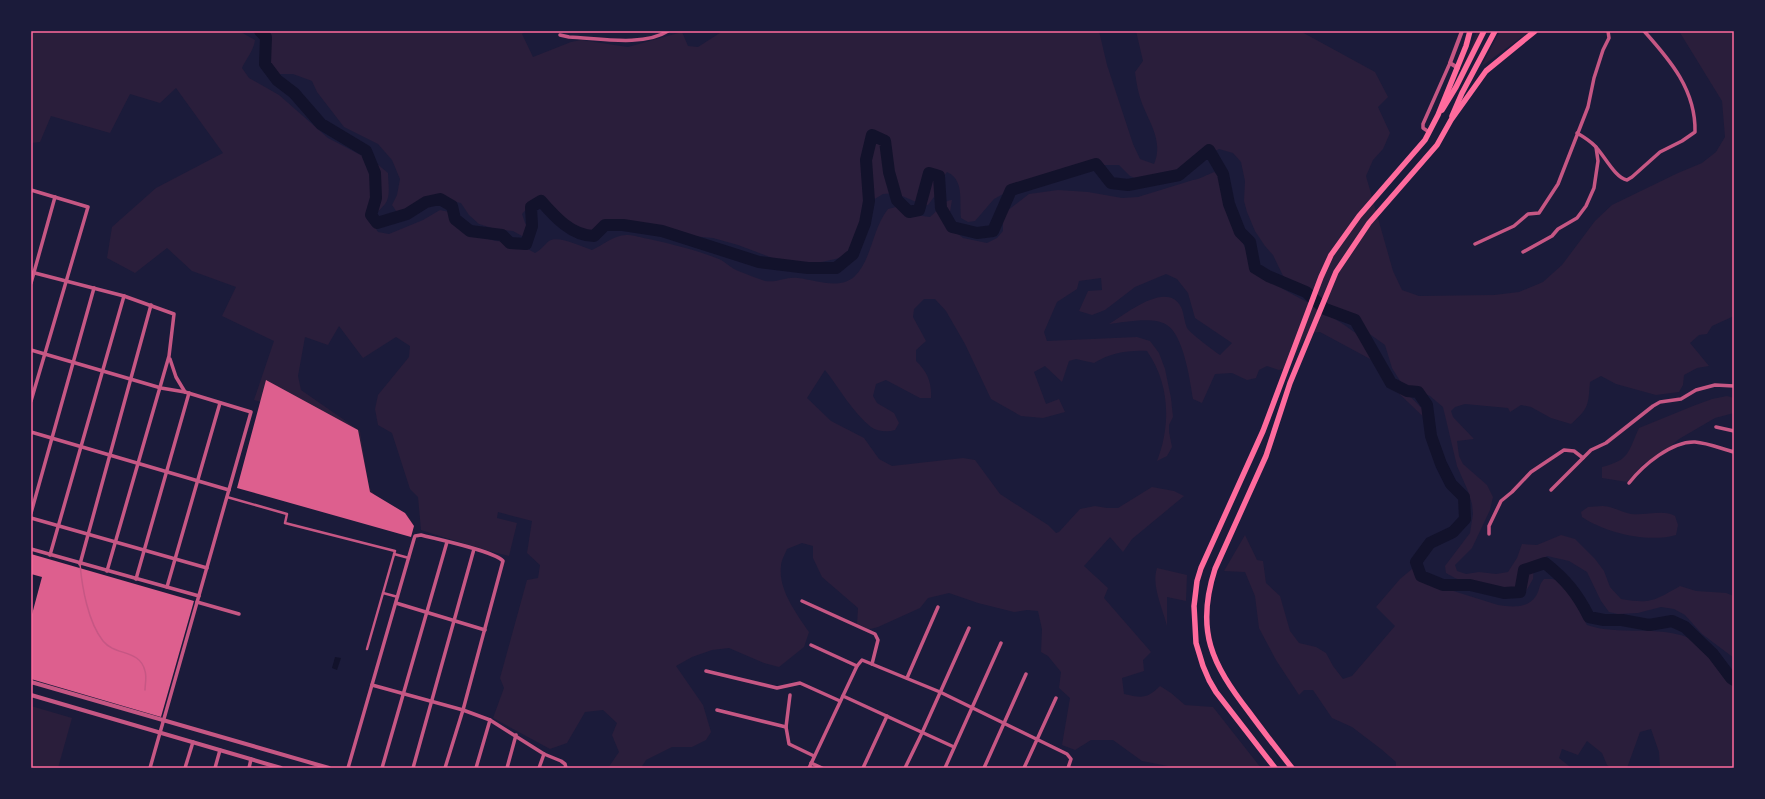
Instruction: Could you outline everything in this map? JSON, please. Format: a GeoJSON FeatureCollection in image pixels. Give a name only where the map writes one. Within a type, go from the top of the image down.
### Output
{"type":"FeatureCollection","features":[{"type":"Feature","properties":{"kind":"main road"},"geometry":{"type":"LineString","coordinates":[[1438,115],[1458,68],[1470,31]]}},
{"type":"Feature","properties":{"kind":"main road"},"geometry":{"type":"LineString","coordinates":[[1275,768],[1216,692],[1203,666],[1196,643],[1193,615],[1197,581],[1206,556],[1223,524],[1263,431],[1320,277],[1331,255],[1359,216],[1425,140],[1438,115],[1456,87],[1484,31]]}},
{"type":"Feature","properties":{"kind":"main road"},"geometry":{"type":"LineString","coordinates":[[1451,120],[1462,94],[1495,31]]}},
{"type":"Feature","properties":{"kind":"main road"},"geometry":{"type":"LineString","coordinates":[[1292,768],[1229,687],[1218,669],[1209,642],[1207,606],[1209,588],[1222,551],[1266,456],[1290,383],[1336,272],[1368,223],[1437,145],[1451,120],[1486,71],[1536,31]]}},
{"type":"Feature","properties":{"kind":"street"},"geometry":{"type":"LineString","coordinates":[[560,35],[569,37],[632,40],[645,39],[668,31]]}},
{"type":"Feature","properties":{"kind":"street"},"geometry":{"type":"LineString","coordinates":[[1429,132],[1422,126],[1450,63],[1462,31]]}},
{"type":"Feature","properties":{"kind":"street"},"geometry":{"type":"LineString","coordinates":[[1475,244],[1514,226],[1528,214],[1539,213],[1558,184],[1588,107],[1594,78],[1603,50],[1609,38],[1608,31]]}},
{"type":"Feature","properties":{"kind":"street"},"geometry":{"type":"LineString","coordinates":[[1578,133],[1587,138],[1596,147],[1619,176],[1627,180],[1660,152],[1682,141],[1695,132],[1694,116],[1685,86],[1667,56],[1644,31]]}},
{"type":"Feature","properties":{"kind":"street"},"geometry":{"type":"LineString","coordinates":[[1450,63],[1458,68]]}},
{"type":"Feature","properties":{"kind":"street"},"geometry":{"type":"LineString","coordinates":[[1523,252],[1552,236],[1558,228],[1577,218],[1586,206],[1594,188],[1598,161],[1596,147]]}},
{"type":"Feature","properties":{"kind":"street"},"geometry":{"type":"LineString","coordinates":[[31,190],[88,207],[31,401]]}},
{"type":"Feature","properties":{"kind":"street"},"geometry":{"type":"LineString","coordinates":[[31,283],[32,272],[55,198]]}},
{"type":"Feature","properties":{"kind":"street"},"geometry":{"type":"LineString","coordinates":[[32,272],[124,296],[174,314],[169,356],[161,388],[107,571]]}},
{"type":"Feature","properties":{"kind":"street"},"geometry":{"type":"LineString","coordinates":[[31,513],[94,288]]}},
{"type":"Feature","properties":{"kind":"street"},"geometry":{"type":"LineString","coordinates":[[50,556],[124,296]]}},
{"type":"Feature","properties":{"kind":"street"},"geometry":{"type":"LineString","coordinates":[[80,564],[151,305]]}},
{"type":"Feature","properties":{"kind":"street"},"geometry":{"type":"LineString","coordinates":[[31,350],[131,380],[187,393],[251,412],[150,768]]}},
{"type":"Feature","properties":{"kind":"street"},"geometry":{"type":"LineString","coordinates":[[136,579],[167,471],[187,393],[176,377],[169,356]]}},
{"type":"Feature","properties":{"kind":"street"},"geometry":{"type":"LineString","coordinates":[[1551,490],[1593,449],[1599,448],[1620,434],[1653,406],[1660,402],[1681,399],[1696,390],[1715,385],[1734,386]]}},
{"type":"Feature","properties":{"kind":"street"},"geometry":{"type":"LineString","coordinates":[[167,587],[220,403]]}},
{"type":"Feature","properties":{"kind":"street"},"geometry":{"type":"LineString","coordinates":[[1716,427],[1734,431]]}},
{"type":"Feature","properties":{"kind":"street"},"geometry":{"type":"LineString","coordinates":[[31,432],[229,490]]}},
{"type":"Feature","properties":{"kind":"street"},"geometry":{"type":"LineString","coordinates":[[1629,483],[1648,463],[1681,444],[1698,442],[1734,452]]}},
{"type":"Feature","properties":{"kind":"street"},"geometry":{"type":"LineString","coordinates":[[1489,534],[1489,526],[1501,501],[1531,472],[1564,450],[1574,451],[1583,458]]}},
{"type":"Feature","properties":{"kind":"street"},"geometry":{"type":"LineString","coordinates":[[227,497],[287,514],[285,523],[395,551],[367,650]]}},
{"type":"Feature","properties":{"kind":"street"},"geometry":{"type":"LineString","coordinates":[[31,518],[207,568]]}},
{"type":"Feature","properties":{"kind":"street"},"geometry":{"type":"LineString","coordinates":[[348,768],[414,539],[415,536],[421,535],[474,549],[503,561],[446,768]]}},
{"type":"Feature","properties":{"kind":"street"},"geometry":{"type":"LineString","coordinates":[[382,768],[447,542]]}},
{"type":"Feature","properties":{"kind":"street"},"geometry":{"type":"LineString","coordinates":[[31,549],[50,556],[199,596]]}},
{"type":"Feature","properties":{"kind":"street"},"geometry":{"type":"LineString","coordinates":[[413,768],[474,549]]}},
{"type":"Feature","properties":{"kind":"street"},"geometry":{"type":"LineString","coordinates":[[394,554],[409,558]]}},
{"type":"Feature","properties":{"kind":"street"},"geometry":{"type":"LineString","coordinates":[[383,593],[398,597]]}},
{"type":"Feature","properties":{"kind":"street"},"geometry":{"type":"LineString","coordinates":[[802,601],[875,634],[878,644],[872,664]]}},
{"type":"Feature","properties":{"kind":"street"},"geometry":{"type":"LineString","coordinates":[[197,602],[240,614]]}},
{"type":"Feature","properties":{"kind":"street"},"geometry":{"type":"LineString","coordinates":[[396,603],[485,630]]}},
{"type":"Feature","properties":{"kind":"street"},"geometry":{"type":"LineString","coordinates":[[907,678],[938,608]]}},
{"type":"Feature","properties":{"kind":"street"},"geometry":{"type":"LineString","coordinates":[[905,768],[969,628]]}},
{"type":"Feature","properties":{"kind":"street"},"geometry":{"type":"LineString","coordinates":[[944,768],[1001,643]]}},
{"type":"Feature","properties":{"kind":"street"},"geometry":{"type":"LineString","coordinates":[[811,645],[857,666]]}},
{"type":"Feature","properties":{"kind":"street"},"geometry":{"type":"LineString","coordinates":[[808,768],[857,666],[862,660],[973,707],[1067,754],[1071,759],[1068,768]]}},
{"type":"Feature","properties":{"kind":"street"},"geometry":{"type":"LineString","coordinates":[[706,670],[777,688],[800,683],[840,701]]}},
{"type":"Feature","properties":{"kind":"street"},"geometry":{"type":"LineString","coordinates":[[984,768],[1005,724],[1026,674]]}},
{"type":"Feature","properties":{"kind":"street"},"geometry":{"type":"LineString","coordinates":[[31,682],[329,768]]}},
{"type":"Feature","properties":{"kind":"street"},"geometry":{"type":"LineString","coordinates":[[372,685],[463,710],[490,720],[544,754],[561,761],[565,764],[566,768]]}},
{"type":"Feature","properties":{"kind":"street"},"geometry":{"type":"LineString","coordinates":[[31,695],[280,768]]}},
{"type":"Feature","properties":{"kind":"street"},"geometry":{"type":"LineString","coordinates":[[790,695],[786,727],[788,740],[790,745],[814,756]]}},
{"type":"Feature","properties":{"kind":"street"},"geometry":{"type":"LineString","coordinates":[[843,696],[954,748]]}},
{"type":"Feature","properties":{"kind":"street"},"geometry":{"type":"LineString","coordinates":[[1024,768],[1056,698]]}},
{"type":"Feature","properties":{"kind":"street"},"geometry":{"type":"LineString","coordinates":[[717,710],[786,727]]}},
{"type":"Feature","properties":{"kind":"street"},"geometry":{"type":"LineString","coordinates":[[863,768],[887,716]]}},
{"type":"Feature","properties":{"kind":"street"},"geometry":{"type":"LineString","coordinates":[[476,768],[490,720]]}},
{"type":"Feature","properties":{"kind":"street"},"geometry":{"type":"LineString","coordinates":[[507,768],[516,736]]}},
{"type":"Feature","properties":{"kind":"street"},"geometry":{"type":"LineString","coordinates":[[185,768],[193,742]]}},
{"type":"Feature","properties":{"kind":"street"},"geometry":{"type":"LineString","coordinates":[[215,768],[220,750]]}},
{"type":"Feature","properties":{"kind":"street"},"geometry":{"type":"LineString","coordinates":[[540,768],[544,754]]}},
{"type":"Feature","properties":{"kind":"street"},"geometry":{"type":"LineString","coordinates":[[249,768],[251,759]]}},
{"type":"Feature","properties":{"kind":"street"},"geometry":{"type":"LineString","coordinates":[[811,763],[822,768]]}},
{"type":"Feature","properties":{"kind":"lane"},"geometry":{"type":"LineString","coordinates":[[80,564],[85,598],[102,640],[108,647],[131,654],[142,664],[146,672],[145,690]]}},
{"type":"Feature","properties":{"kind":"shaded area"},"geometry":{"type":"Polygon","coordinates":[[[31,31],[239,31],[255,40],[252,51],[242,68],[249,78],[279,95],[328,138],[376,163],[388,173],[389,193],[387,201],[376,213],[372,222],[378,232],[389,234],[423,220],[440,210],[449,212],[458,225],[468,234],[496,241],[517,243],[535,253],[549,241],[558,239],[592,250],[618,236],[630,235],[702,253],[721,260],[732,268],[765,281],[794,278],[834,284],[848,281],[854,277],[865,262],[878,226],[888,209],[896,207],[914,215],[930,217],[943,204],[952,200],[949,218],[953,230],[963,238],[987,243],[997,238],[1003,231],[1003,214],[1029,194],[1058,190],[1088,192],[1122,198],[1138,197],[1199,179],[1214,172],[1222,178],[1231,192],[1242,241],[1258,270],[1269,280],[1333,317],[1364,340],[1375,351],[1391,377],[1421,407],[1434,427],[1386,381],[1372,360],[1320,332],[1310,333],[1304,339],[1288,367],[1279,370],[1267,366],[1259,370],[1256,378],[1247,380],[1232,373],[1215,374],[1202,403],[1193,399],[1182,349],[1173,331],[1167,325],[1161,322],[1147,320],[1109,324],[1146,302],[1157,298],[1166,297],[1175,300],[1181,307],[1187,328],[1202,342],[1220,355],[1232,343],[1195,318],[1188,293],[1177,279],[1166,274],[1135,287],[1105,310],[1092,315],[1079,311],[1088,291],[1102,290],[1101,278],[1079,281],[1077,289],[1057,302],[1044,332],[1047,341],[1137,337],[1150,341],[1159,353],[1165,369],[1173,417],[1169,425],[1172,447],[1167,456],[1157,461],[1165,433],[1166,405],[1160,377],[1155,364],[1147,351],[1119,353],[1094,363],[1076,359],[1069,361],[1062,382],[1045,366],[1034,372],[1046,404],[1059,399],[1065,412],[1043,418],[1021,416],[991,399],[965,344],[946,311],[935,299],[924,299],[914,309],[913,317],[926,341],[916,350],[916,361],[923,369],[930,382],[931,398],[920,398],[886,380],[876,384],[873,396],[877,403],[894,413],[899,423],[895,430],[877,430],[864,421],[852,408],[825,370],[807,398],[831,421],[864,438],[879,459],[892,466],[963,458],[975,460],[1000,494],[1048,525],[1056,533],[1059,532],[1080,509],[1095,506],[1118,508],[1152,487],[1174,491],[1184,496],[1132,539],[1123,552],[1110,537],[1084,566],[1108,588],[1104,598],[1151,652],[1143,660],[1144,671],[1122,678],[1124,694],[1140,697],[1148,695],[1160,686],[1185,705],[1213,707],[1261,768],[1178,768],[1142,761],[1113,740],[1091,740],[1075,750],[1062,745],[1070,698],[1059,688],[1061,672],[1048,656],[1041,652],[1042,629],[1038,611],[1027,610],[1014,612],[978,603],[949,593],[928,598],[920,608],[878,627],[863,631],[857,625],[858,608],[822,577],[813,558],[813,546],[802,543],[787,549],[781,566],[781,575],[785,593],[794,610],[809,632],[804,647],[779,667],[764,663],[729,648],[712,650],[692,657],[676,666],[703,705],[711,732],[706,740],[692,747],[672,747],[646,760],[641,768],[608,768],[619,752],[612,735],[617,723],[603,710],[585,712],[567,743],[550,749],[493,718],[504,688],[500,678],[527,580],[538,578],[540,565],[527,553],[532,521],[498,512],[497,518],[517,523],[509,556],[421,530],[418,497],[410,489],[392,433],[378,425],[375,409],[378,395],[409,357],[410,346],[396,337],[363,358],[339,326],[328,345],[305,337],[298,376],[301,390],[360,431],[369,487],[376,497],[407,514],[413,524],[413,531],[307,502],[264,403],[254,400],[274,341],[222,316],[236,287],[192,271],[167,248],[135,273],[107,258],[112,227],[156,188],[223,153],[176,88],[160,103],[130,94],[110,133],[51,116],[40,142],[31,143],[31,31]]]}},
{"type":"Feature","properties":{"kind":"shaded area"},"geometry":{"type":"Polygon","coordinates":[[[270,31],[525,31],[522,34],[533,57],[571,42],[581,40],[628,47],[682,32],[688,46],[698,47],[723,31],[1099,31],[1107,65],[1133,144],[1140,159],[1154,164],[1157,155],[1156,137],[1142,103],[1135,72],[1143,61],[1136,31],[1300,31],[1375,72],[1388,97],[1378,107],[1390,133],[1383,149],[1373,160],[1366,176],[1393,271],[1402,290],[1419,296],[1494,295],[1519,292],[1543,282],[1562,265],[1595,221],[1612,205],[1702,163],[1716,152],[1725,137],[1722,101],[1679,31],[1734,31],[1734,316],[1712,326],[1707,334],[1699,335],[1690,343],[1709,366],[1697,368],[1684,375],[1683,385],[1679,392],[1656,395],[1616,384],[1601,376],[1590,382],[1588,402],[1581,414],[1571,424],[1551,418],[1531,407],[1521,405],[1510,412],[1508,408],[1465,404],[1455,407],[1451,411],[1453,417],[1474,439],[1457,441],[1459,456],[1463,464],[1487,485],[1493,497],[1490,510],[1472,548],[1455,565],[1457,571],[1466,574],[1479,572],[1496,574],[1508,572],[1517,558],[1522,544],[1537,545],[1561,535],[1575,539],[1595,559],[1604,571],[1610,587],[1621,599],[1639,601],[1652,600],[1680,586],[1696,591],[1726,593],[1734,596],[1734,658],[1702,634],[1685,615],[1674,609],[1661,607],[1638,613],[1618,614],[1609,612],[1601,601],[1587,572],[1569,561],[1547,556],[1534,565],[1533,579],[1526,591],[1513,594],[1504,594],[1487,590],[1446,573],[1445,566],[1470,533],[1473,514],[1468,491],[1457,466],[1443,407],[1430,396],[1402,384],[1392,368],[1385,345],[1318,297],[1285,280],[1273,255],[1255,231],[1247,212],[1244,201],[1245,181],[1241,162],[1233,153],[1219,149],[1201,157],[1187,168],[1167,174],[1155,180],[1141,181],[1130,176],[1119,165],[1095,165],[1005,193],[994,199],[975,221],[968,222],[961,218],[959,186],[953,176],[947,172],[939,182],[937,193],[928,205],[921,204],[895,193],[883,194],[873,200],[859,236],[844,257],[817,263],[783,262],[738,245],[713,238],[691,236],[619,221],[604,231],[592,232],[567,222],[558,212],[540,205],[530,205],[522,214],[525,223],[535,235],[530,237],[522,236],[513,231],[495,229],[479,224],[469,215],[461,203],[452,201],[399,215],[392,205],[397,195],[400,179],[392,160],[378,144],[344,127],[317,92],[312,81],[293,74],[278,74],[271,71],[269,56],[270,31]]]}},
{"type":"Feature","properties":{"kind":"shaded area"},"geometry":{"type":"Polygon","coordinates":[[[1477,31],[1481,31],[1465,62],[1477,31]]]}},
{"type":"Feature","properties":{"kind":"shaded area"},"geometry":{"type":"Polygon","coordinates":[[[1500,31],[1530,31],[1482,66],[1482,65],[1500,31]]]}},
{"type":"Feature","properties":{"kind":"shaded area"},"geometry":{"type":"Polygon","coordinates":[[[1727,396],[1734,398],[1734,413],[1715,418],[1679,439],[1656,458],[1643,464],[1627,482],[1602,478],[1602,467],[1618,461],[1627,454],[1639,428],[1712,399],[1727,396]]]}},
{"type":"Feature","properties":{"kind":"shaded area"},"geometry":{"type":"Polygon","coordinates":[[[1588,507],[1611,507],[1631,514],[1671,514],[1675,516],[1678,525],[1676,535],[1653,538],[1628,535],[1603,528],[1582,517],[1581,512],[1588,507]]]}},
{"type":"Feature","properties":{"kind":"shaded area"},"geometry":{"type":"Polygon","coordinates":[[[1245,535],[1257,560],[1263,561],[1266,583],[1280,596],[1290,631],[1299,643],[1316,647],[1326,653],[1333,666],[1343,679],[1352,676],[1395,626],[1376,607],[1400,579],[1418,564],[1419,573],[1428,583],[1503,606],[1519,606],[1528,603],[1536,596],[1544,579],[1554,579],[1563,585],[1567,590],[1587,625],[1612,630],[1665,632],[1689,638],[1702,646],[1719,670],[1734,682],[1734,768],[1660,768],[1659,752],[1651,729],[1640,732],[1627,768],[1611,768],[1607,765],[1602,753],[1587,741],[1578,755],[1562,749],[1559,758],[1569,766],[1569,768],[1396,768],[1396,762],[1381,749],[1352,727],[1332,718],[1313,690],[1304,690],[1299,695],[1276,660],[1259,628],[1255,596],[1245,572],[1224,571],[1245,535]]]}},
{"type":"Feature","properties":{"kind":"shaded area"},"geometry":{"type":"Polygon","coordinates":[[[1157,568],[1187,575],[1186,601],[1167,597],[1167,626],[1156,589],[1155,582],[1157,568]]]}},
{"type":"Feature","properties":{"kind":"shaded area"},"geometry":{"type":"Polygon","coordinates":[[[335,657],[341,658],[337,670],[332,668],[335,657]]]}},
{"type":"Feature","properties":{"kind":"shaded area"},"geometry":{"type":"Polygon","coordinates":[[[31,706],[72,718],[58,768],[31,768],[31,706]]]}},
{"type":"Feature","properties":{"kind":"building"},"geometry":{"type":"Polygon","coordinates":[[[266,380],[358,430],[370,492],[405,513],[414,526],[411,537],[237,488],[266,380]]]}},
{"type":"Feature","properties":{"kind":"building"},"geometry":{"type":"Polygon","coordinates":[[[31,554],[194,601],[161,717],[31,679],[31,618],[42,577],[31,574],[31,554]]]}},
{"type":"Feature","properties":{"kind":"waterway"},"geometry":{"type":"LineString","coordinates":[[260,31],[266,37],[265,64],[277,80],[294,93],[321,124],[366,151],[375,173],[376,198],[371,215],[377,223],[407,214],[426,202],[440,199],[452,206],[455,219],[470,231],[502,235],[510,243],[526,244],[532,226],[531,207],[541,201],[564,224],[578,233],[586,235],[594,236],[605,225],[623,225],[662,231],[759,262],[808,268],[836,268],[853,254],[865,223],[869,201],[866,160],[872,135],[885,141],[889,172],[897,200],[909,212],[919,210],[929,173],[939,176],[941,208],[952,227],[977,233],[993,231],[1011,190],[1096,164],[1111,183],[1128,185],[1179,175],[1209,150],[1223,174],[1229,204],[1240,232],[1250,242],[1255,268],[1268,276],[1306,292],[1325,309],[1355,320],[1391,383],[1407,391],[1418,392],[1427,405],[1431,436],[1441,464],[1451,484],[1464,497],[1465,519],[1453,532],[1430,543],[1416,562],[1421,576],[1443,585],[1470,585],[1504,593],[1520,592],[1524,570],[1545,563],[1570,587],[1589,617],[1604,620],[1622,620],[1649,625],[1672,621],[1685,627],[1713,654],[1734,680]]}}]}
